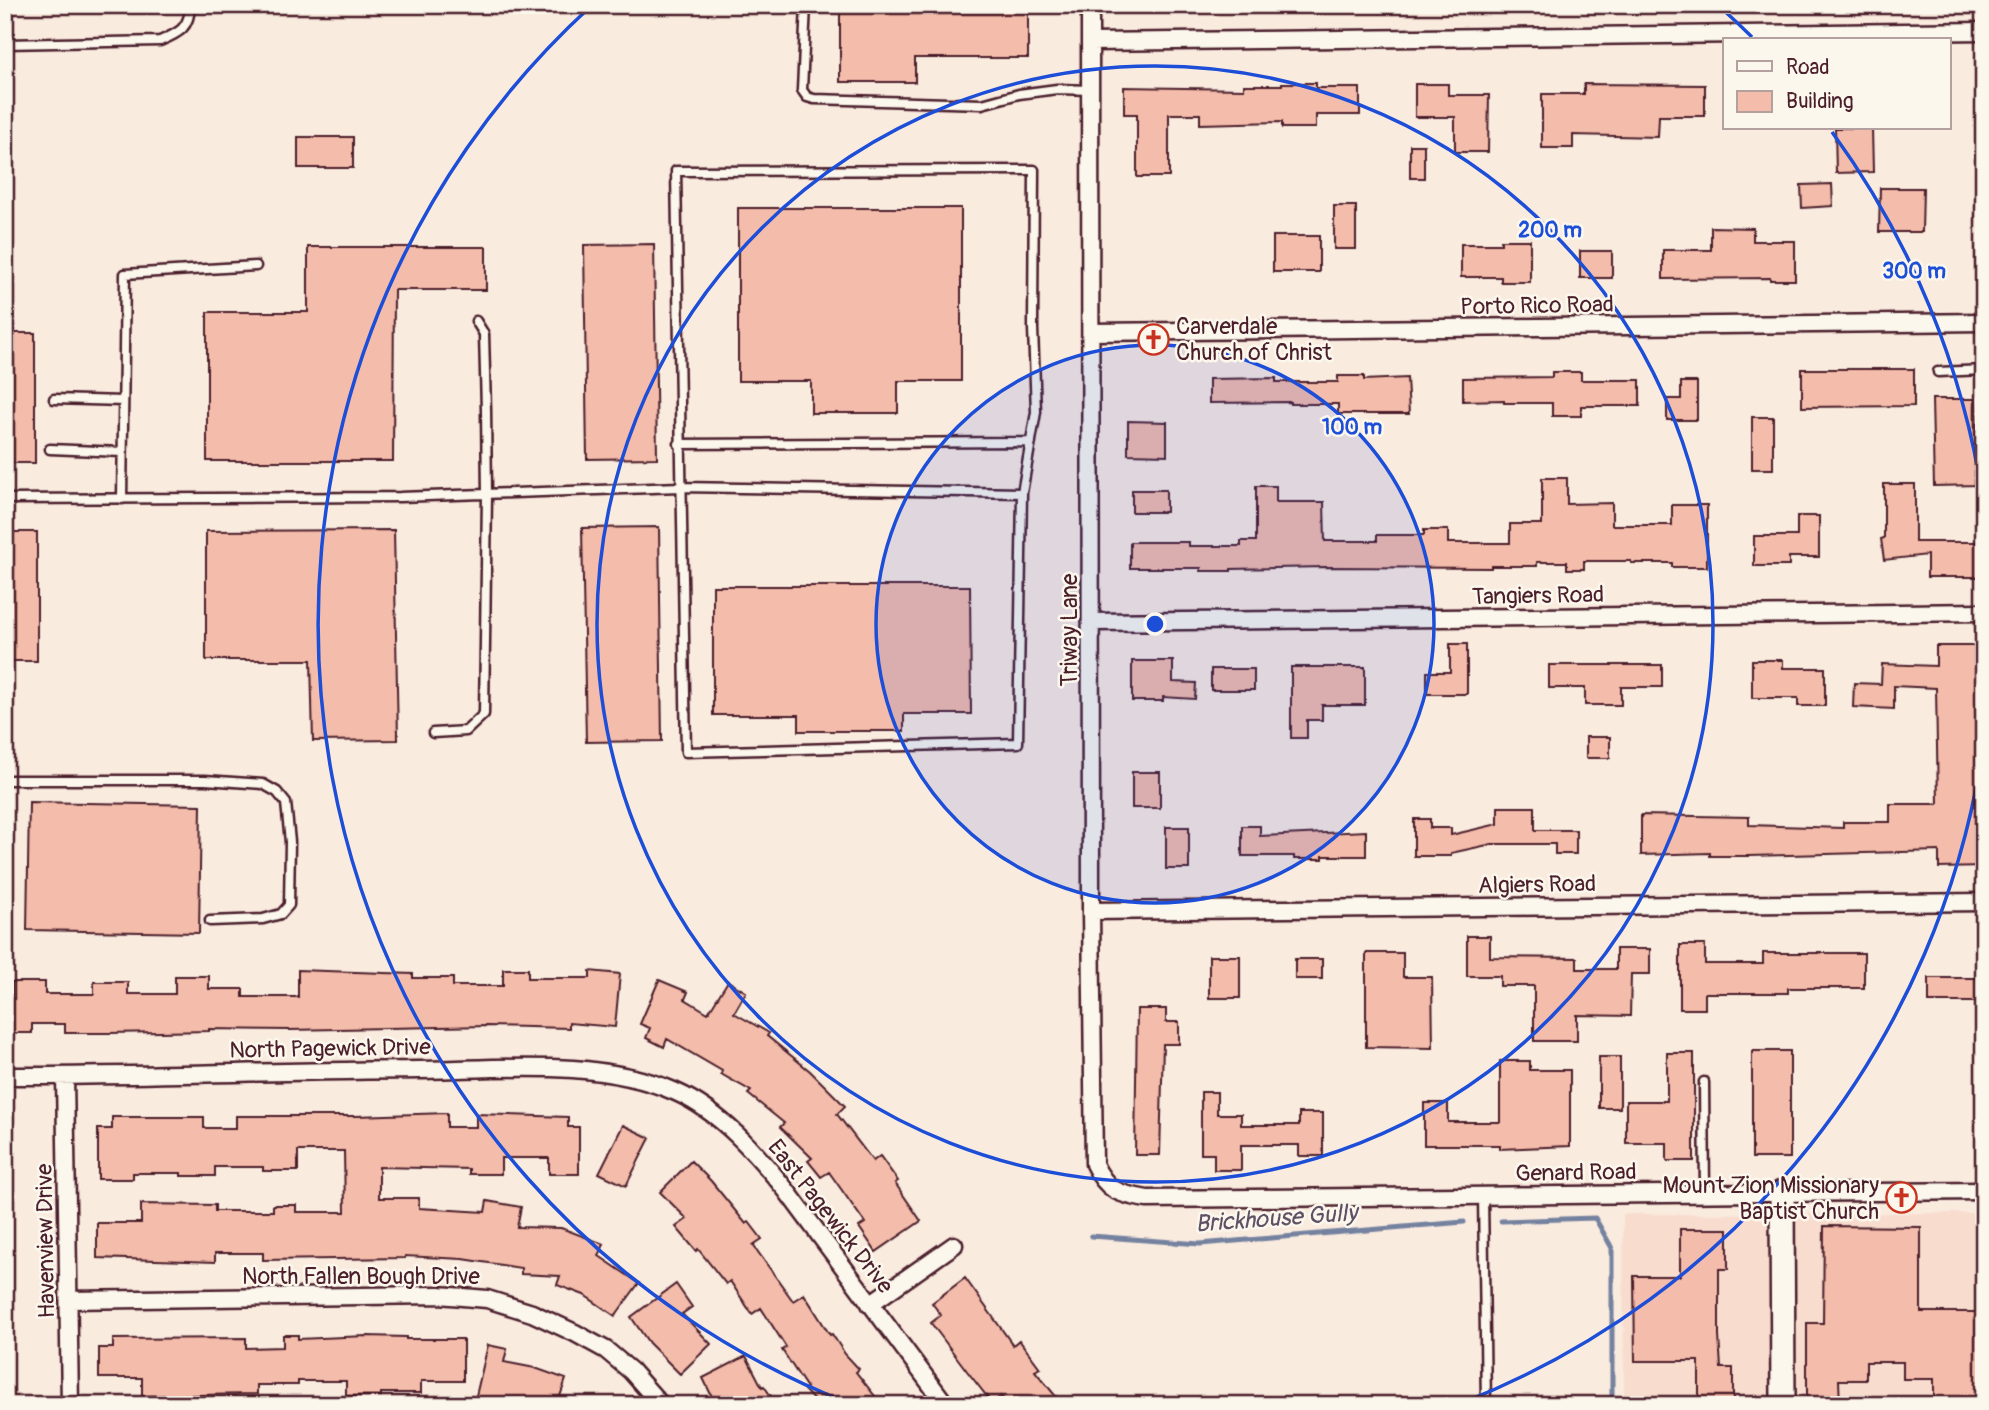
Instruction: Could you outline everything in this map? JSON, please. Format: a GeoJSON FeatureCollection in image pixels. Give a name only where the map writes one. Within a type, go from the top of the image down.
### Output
{"type":"FeatureCollection","features":[{"type":"Feature","properties":{"kind":"street","name":"Triway Lane"},"geometry":{"type":"LineString","coordinates":[[1090,5],[1093,622],[1091,911],[1094,1164],[1103,1182],[1122,1195],[1168,1199]]}},
{"type":"Feature","properties":{"kind":"street"},"geometry":{"type":"LineString","coordinates":[[1091,42],[1984,31]]}},
{"type":"Feature","properties":{"kind":"street","name":"Porto Rico Road"},"geometry":{"type":"LineString","coordinates":[[1091,332],[1984,322]]}},
{"type":"Feature","properties":{"kind":"street","name":"Tangiers Road"},"geometry":{"type":"LineString","coordinates":[[1093,622],[1984,612]]}},
{"type":"Feature","properties":{"kind":"street","name":"Algiers Road"},"geometry":{"type":"LineString","coordinates":[[1091,911],[1984,902]]}},
{"type":"Feature","properties":{"kind":"street","name":"North Pagewick Drive"},"geometry":{"type":"LineString","coordinates":[[5,1076],[569,1069],[628,1077],[653,1085]]}},
{"type":"Feature","properties":{"kind":"street","name":"Havenview Drive"},"geometry":{"type":"LineString","coordinates":[[65,1076],[70,1405]]}},
{"type":"Feature","properties":{"kind":"street","name":"East Pagewick Drive"},"geometry":{"type":"LineString","coordinates":[[653,1085],[677,1093],[720,1120],[760,1158],[946,1405]]}},
{"type":"Feature","properties":{"kind":"street","name":"Genard Road"},"geometry":{"type":"LineString","coordinates":[[1168,1199],[1984,1191]]}},
{"type":"Feature","properties":{"kind":"street"},"geometry":{"type":"LineString","coordinates":[[1782,1192],[1783,1405]]}},
{"type":"Feature","properties":{"kind":"street"},"geometry":{"type":"LineString","coordinates":[[870,1304],[954,1245]]}},
{"type":"Feature","properties":{"kind":"street","name":"North Fallen Bough Drive"},"geometry":{"type":"LineString","coordinates":[[69,1300],[439,1295],[487,1299],[532,1313],[606,1350],[631,1371],[661,1405]]}},
{"type":"Feature","properties":{"kind":"lane"},"geometry":{"type":"LineString","coordinates":[[5,44],[160,41],[180,33],[190,18],[190,5]]}},
{"type":"Feature","properties":{"kind":"lane"},"geometry":{"type":"LineString","coordinates":[[806,5],[802,90],[807,97],[982,104],[1019,94],[1057,89],[1091,89]]}},
{"type":"Feature","properties":{"kind":"lane"},"geometry":{"type":"LineString","coordinates":[[1034,170],[1033,328],[1036,412],[1022,493],[1018,743],[686,752],[679,444],[676,172],[1034,170]]}},
{"type":"Feature","properties":{"kind":"lane"},"geometry":{"type":"LineString","coordinates":[[122,499],[125,274],[256,266]]}},
{"type":"Feature","properties":{"kind":"lane"},"geometry":{"type":"LineString","coordinates":[[433,733],[466,731],[484,714],[487,495],[484,334],[476,321]]}},
{"type":"Feature","properties":{"kind":"lane"},"geometry":{"type":"LineString","coordinates":[[1938,372],[1984,370]]}},
{"type":"Feature","properties":{"kind":"lane"},"geometry":{"type":"LineString","coordinates":[[54,398],[123,401]]}},
{"type":"Feature","properties":{"kind":"lane"},"geometry":{"type":"LineString","coordinates":[[679,444],[1031,442]]}},
{"type":"Feature","properties":{"kind":"lane"},"geometry":{"type":"LineString","coordinates":[[50,449],[122,452]]}},
{"type":"Feature","properties":{"kind":"lane"},"geometry":{"type":"LineString","coordinates":[[5,499],[250,500],[487,495],[680,487],[1022,493]]}},
{"type":"Feature","properties":{"kind":"lane"},"geometry":{"type":"LineString","coordinates":[[5,780],[205,780],[263,784],[277,792],[286,803],[290,842],[289,905],[281,914],[263,919],[210,921]]}},
{"type":"Feature","properties":{"kind":"lane"},"geometry":{"type":"LineString","coordinates":[[1704,1082],[1704,1194]]}},
{"type":"Feature","properties":{"kind":"lane"},"geometry":{"type":"LineString","coordinates":[[1483,1196],[1486,1405]]}},
{"type":"Feature","properties":{"kind":"shaded area"},"geometry":{"type":"Polygon","coordinates":[[[1984,1213],[1984,1405],[1624,1405],[1623,1214],[1984,1213]]]}},
{"type":"Feature","properties":{"kind":"building"},"geometry":{"type":"Polygon","coordinates":[[[840,5],[1028,5],[1028,58],[915,58],[915,82],[840,82],[840,5]]]}},
{"type":"Feature","properties":{"kind":"building"},"geometry":{"type":"Polygon","coordinates":[[[1316,83],[1316,88],[1360,88],[1360,115],[1316,115],[1316,128],[1282,128],[1282,122],[1200,124],[1200,114],[1169,114],[1169,177],[1137,177],[1137,114],[1124,114],[1124,87],[1244,89],[1244,85],[1316,83]]]}},
{"type":"Feature","properties":{"kind":"building"},"geometry":{"type":"Polygon","coordinates":[[[1415,84],[1448,84],[1448,95],[1489,95],[1488,152],[1455,152],[1455,117],[1415,117],[1415,84]]]}},
{"type":"Feature","properties":{"kind":"building"},"geometry":{"type":"Polygon","coordinates":[[[1584,84],[1705,85],[1705,116],[1659,116],[1658,137],[1573,135],[1573,148],[1542,148],[1542,94],[1584,94],[1584,84]]]}},
{"type":"Feature","properties":{"kind":"building"},"geometry":{"type":"Polygon","coordinates":[[[1835,130],[1872,130],[1873,172],[1836,173],[1835,130]]]}},
{"type":"Feature","properties":{"kind":"building"},"geometry":{"type":"Polygon","coordinates":[[[298,137],[353,137],[353,168],[298,168],[298,137]]]}},
{"type":"Feature","properties":{"kind":"building"},"geometry":{"type":"Polygon","coordinates":[[[1410,145],[1424,145],[1424,178],[1410,178],[1410,145]]]}},
{"type":"Feature","properties":{"kind":"building"},"geometry":{"type":"Polygon","coordinates":[[[1832,184],[1833,206],[1802,208],[1801,185],[1832,184]]]}},
{"type":"Feature","properties":{"kind":"building"},"geometry":{"type":"Polygon","coordinates":[[[1880,188],[1923,188],[1922,232],[1879,232],[1880,188]]]}},
{"type":"Feature","properties":{"kind":"building"},"geometry":{"type":"Polygon","coordinates":[[[1334,206],[1356,206],[1356,249],[1334,249],[1334,206]]]}},
{"type":"Feature","properties":{"kind":"building"},"geometry":{"type":"Polygon","coordinates":[[[738,208],[961,208],[961,381],[898,381],[898,413],[811,413],[811,381],[738,381],[738,208]]]}},
{"type":"Feature","properties":{"kind":"building"},"geometry":{"type":"Polygon","coordinates":[[[1711,227],[1753,228],[1753,241],[1795,241],[1795,280],[1663,279],[1663,250],[1711,250],[1711,227]]]}},
{"type":"Feature","properties":{"kind":"building"},"geometry":{"type":"Polygon","coordinates":[[[1273,236],[1319,236],[1319,272],[1273,272],[1273,236]]]}},
{"type":"Feature","properties":{"kind":"building"},"geometry":{"type":"Polygon","coordinates":[[[1501,240],[1530,240],[1530,282],[1501,282],[1501,277],[1461,277],[1461,244],[1501,244],[1501,240]]]}},
{"type":"Feature","properties":{"kind":"building"},"geometry":{"type":"Polygon","coordinates":[[[654,244],[657,458],[587,459],[584,245],[654,244]]]}},
{"type":"Feature","properties":{"kind":"building"},"geometry":{"type":"Polygon","coordinates":[[[308,247],[486,247],[486,290],[394,290],[393,461],[207,461],[207,312],[308,312],[308,247]]]}},
{"type":"Feature","properties":{"kind":"building"},"geometry":{"type":"Polygon","coordinates":[[[1580,251],[1612,251],[1612,278],[1580,278],[1580,251]]]}},
{"type":"Feature","properties":{"kind":"building"},"geometry":{"type":"Polygon","coordinates":[[[5,333],[35,333],[35,463],[5,463],[5,333]]]}},
{"type":"Feature","properties":{"kind":"building"},"geometry":{"type":"Polygon","coordinates":[[[1802,369],[1914,369],[1914,406],[1802,407],[1802,369]]]}},
{"type":"Feature","properties":{"kind":"building"},"geometry":{"type":"Polygon","coordinates":[[[1552,372],[1581,372],[1581,380],[1640,380],[1640,406],[1581,406],[1581,416],[1552,416],[1552,403],[1463,401],[1463,378],[1552,377],[1552,372]]]}},
{"type":"Feature","properties":{"kind":"building"},"geometry":{"type":"Polygon","coordinates":[[[1338,376],[1364,376],[1364,380],[1407,378],[1409,414],[1338,414],[1338,404],[1209,403],[1209,379],[1276,378],[1276,382],[1338,382],[1338,376]]]}},
{"type":"Feature","properties":{"kind":"building"},"geometry":{"type":"Polygon","coordinates":[[[1681,382],[1697,382],[1697,420],[1667,420],[1667,399],[1681,399],[1681,382]]]}},
{"type":"Feature","properties":{"kind":"building"},"geometry":{"type":"Polygon","coordinates":[[[1932,399],[1976,399],[1978,485],[1934,486],[1932,399]]]}},
{"type":"Feature","properties":{"kind":"building"},"geometry":{"type":"Polygon","coordinates":[[[1752,417],[1773,417],[1773,469],[1752,469],[1752,417]]]}},
{"type":"Feature","properties":{"kind":"building"},"geometry":{"type":"Polygon","coordinates":[[[1128,421],[1167,422],[1167,455],[1128,454],[1128,421]]]}},
{"type":"Feature","properties":{"kind":"building"},"geometry":{"type":"Polygon","coordinates":[[[1542,478],[1567,478],[1567,504],[1612,503],[1612,525],[1672,525],[1672,505],[1707,505],[1707,567],[1672,567],[1672,563],[1631,561],[1584,561],[1584,569],[1567,569],[1567,562],[1537,562],[1537,566],[1491,568],[1325,567],[1201,571],[1201,568],[1130,568],[1130,542],[1189,542],[1189,546],[1241,546],[1241,541],[1256,541],[1256,486],[1276,486],[1276,502],[1324,502],[1325,541],[1377,541],[1377,535],[1424,535],[1424,530],[1448,530],[1448,543],[1510,543],[1510,524],[1542,524],[1542,478]]]}},
{"type":"Feature","properties":{"kind":"building"},"geometry":{"type":"Polygon","coordinates":[[[1884,484],[1915,484],[1915,542],[1984,542],[1984,577],[1927,577],[1927,555],[1884,560],[1881,539],[1884,538],[1884,484]]]}},
{"type":"Feature","properties":{"kind":"building"},"geometry":{"type":"Polygon","coordinates":[[[1132,490],[1166,490],[1166,512],[1132,512],[1132,490]]]}},
{"type":"Feature","properties":{"kind":"building"},"geometry":{"type":"Polygon","coordinates":[[[1797,516],[1819,516],[1819,557],[1789,557],[1789,566],[1754,566],[1754,536],[1797,536],[1797,516]]]}},
{"type":"Feature","properties":{"kind":"building"},"geometry":{"type":"Polygon","coordinates":[[[659,527],[662,741],[586,742],[582,528],[659,527]]]}},
{"type":"Feature","properties":{"kind":"building"},"geometry":{"type":"Polygon","coordinates":[[[394,530],[398,740],[313,741],[311,660],[206,660],[206,531],[394,530]]]}},
{"type":"Feature","properties":{"kind":"building"},"geometry":{"type":"Polygon","coordinates":[[[5,532],[37,532],[37,661],[5,661],[5,532]]]}},
{"type":"Feature","properties":{"kind":"building"},"geometry":{"type":"Polygon","coordinates":[[[713,586],[970,586],[971,714],[904,714],[904,731],[799,731],[799,715],[713,715],[713,586]]]}},
{"type":"Feature","properties":{"kind":"building"},"geometry":{"type":"Polygon","coordinates":[[[1450,644],[1467,644],[1467,694],[1427,694],[1427,672],[1450,672],[1450,644]]]}},
{"type":"Feature","properties":{"kind":"building"},"geometry":{"type":"Polygon","coordinates":[[[1936,646],[1984,646],[1984,867],[1939,868],[1939,851],[1749,856],[1710,856],[1710,853],[1641,855],[1641,815],[1749,817],[1749,825],[1843,828],[1843,822],[1890,822],[1890,804],[1938,804],[1936,688],[1894,686],[1894,709],[1853,707],[1854,683],[1881,684],[1882,664],[1936,666],[1936,646]]]}},
{"type":"Feature","properties":{"kind":"building"},"geometry":{"type":"Polygon","coordinates":[[[1752,660],[1783,660],[1783,668],[1825,668],[1825,706],[1798,706],[1798,698],[1752,698],[1752,660]]]}},
{"type":"Feature","properties":{"kind":"building"},"geometry":{"type":"Polygon","coordinates":[[[1132,661],[1173,661],[1173,682],[1196,683],[1195,699],[1163,697],[1163,701],[1132,701],[1132,661]]]}},
{"type":"Feature","properties":{"kind":"building"},"geometry":{"type":"Polygon","coordinates":[[[1549,665],[1662,665],[1662,687],[1621,687],[1621,705],[1585,705],[1585,688],[1549,688],[1549,665]]]}},
{"type":"Feature","properties":{"kind":"building"},"geometry":{"type":"Polygon","coordinates":[[[1291,667],[1365,667],[1365,705],[1322,705],[1322,720],[1307,720],[1307,738],[1291,738],[1291,667]]]}},
{"type":"Feature","properties":{"kind":"building"},"geometry":{"type":"Polygon","coordinates":[[[1211,669],[1254,669],[1254,690],[1211,690],[1211,669]]]}},
{"type":"Feature","properties":{"kind":"building"},"geometry":{"type":"Polygon","coordinates":[[[1586,737],[1610,737],[1610,758],[1586,758],[1586,737]]]}},
{"type":"Feature","properties":{"kind":"building"},"geometry":{"type":"Polygon","coordinates":[[[1132,772],[1160,772],[1160,808],[1132,808],[1132,772]]]}},
{"type":"Feature","properties":{"kind":"building"},"geometry":{"type":"Polygon","coordinates":[[[29,802],[201,805],[199,933],[27,930],[29,802]]]}},
{"type":"Feature","properties":{"kind":"building"},"geometry":{"type":"Polygon","coordinates":[[[1498,807],[1535,807],[1535,830],[1576,830],[1576,854],[1555,854],[1555,844],[1492,844],[1451,853],[1451,856],[1414,856],[1414,819],[1430,819],[1430,828],[1451,828],[1451,835],[1498,824],[1498,807]]]}},
{"type":"Feature","properties":{"kind":"building"},"geometry":{"type":"Polygon","coordinates":[[[1242,826],[1260,826],[1260,836],[1366,831],[1366,856],[1294,859],[1294,856],[1242,856],[1242,826]]]}},
{"type":"Feature","properties":{"kind":"building"},"geometry":{"type":"Polygon","coordinates":[[[1166,827],[1189,827],[1189,869],[1166,869],[1166,827]]]}},
{"type":"Feature","properties":{"kind":"building"},"geometry":{"type":"Polygon","coordinates":[[[1467,936],[1490,936],[1490,957],[1577,958],[1577,969],[1616,969],[1616,949],[1650,949],[1650,974],[1631,974],[1630,1016],[1577,1015],[1577,1041],[1534,1041],[1534,986],[1500,986],[1500,976],[1467,976],[1467,936]]]}},
{"type":"Feature","properties":{"kind":"building"},"geometry":{"type":"Polygon","coordinates":[[[1680,945],[1705,945],[1705,964],[1763,964],[1763,953],[1864,953],[1864,988],[1788,988],[1788,993],[1705,993],[1705,1009],[1680,1009],[1680,945]]]}},
{"type":"Feature","properties":{"kind":"building"},"geometry":{"type":"Polygon","coordinates":[[[1366,953],[1403,953],[1403,977],[1432,977],[1433,1048],[1366,1047],[1366,953]]]}},
{"type":"Feature","properties":{"kind":"building"},"geometry":{"type":"Polygon","coordinates":[[[1209,956],[1240,956],[1240,998],[1209,998],[1209,956]]]}},
{"type":"Feature","properties":{"kind":"building"},"geometry":{"type":"Polygon","coordinates":[[[1295,959],[1322,959],[1322,979],[1295,979],[1295,959]]]}},
{"type":"Feature","properties":{"kind":"building"},"geometry":{"type":"Polygon","coordinates":[[[503,969],[528,969],[528,978],[590,978],[590,971],[620,974],[615,1027],[569,1023],[569,1028],[488,1026],[65,1033],[65,1024],[32,1024],[32,1033],[12,1033],[12,982],[45,982],[45,994],[94,994],[94,982],[128,982],[128,994],[175,994],[175,976],[209,976],[209,989],[243,989],[243,997],[298,997],[298,970],[413,974],[413,978],[453,978],[453,986],[503,986],[503,969]]]}},
{"type":"Feature","properties":{"kind":"building"},"geometry":{"type":"Polygon","coordinates":[[[1929,978],[1979,978],[1979,1002],[1929,1002],[1929,978]]]}},
{"type":"Feature","properties":{"kind":"building"},"geometry":{"type":"Polygon","coordinates":[[[659,980],[688,992],[685,999],[708,1013],[728,981],[746,992],[734,1013],[769,1033],[767,1036],[810,1071],[845,1106],[837,1114],[873,1161],[880,1156],[921,1221],[876,1252],[859,1227],[865,1223],[829,1172],[821,1177],[808,1161],[812,1158],[780,1127],[784,1123],[748,1094],[751,1091],[667,1039],[664,1047],[646,1038],[650,1028],[640,1024],[659,980]]]}},
{"type":"Feature","properties":{"kind":"building"},"geometry":{"type":"Polygon","coordinates":[[[1137,1009],[1166,1009],[1166,1022],[1179,1022],[1179,1044],[1163,1044],[1160,1155],[1135,1155],[1137,1009]]]}},
{"type":"Feature","properties":{"kind":"building"},"geometry":{"type":"Polygon","coordinates":[[[1752,1051],[1790,1051],[1790,1158],[1752,1158],[1752,1051]]]}},
{"type":"Feature","properties":{"kind":"building"},"geometry":{"type":"Polygon","coordinates":[[[1667,1053],[1694,1053],[1694,1161],[1667,1161],[1667,1143],[1626,1143],[1626,1101],[1667,1101],[1667,1053]]]}},
{"type":"Feature","properties":{"kind":"building"},"geometry":{"type":"Polygon","coordinates":[[[1599,1057],[1620,1057],[1620,1108],[1599,1108],[1599,1057]]]}},
{"type":"Feature","properties":{"kind":"building"},"geometry":{"type":"Polygon","coordinates":[[[1500,1061],[1530,1061],[1530,1070],[1570,1070],[1570,1146],[1500,1149],[1500,1145],[1424,1145],[1424,1103],[1448,1103],[1448,1122],[1500,1122],[1500,1061]]]}},
{"type":"Feature","properties":{"kind":"building"},"geometry":{"type":"Polygon","coordinates":[[[1201,1092],[1217,1092],[1217,1114],[1241,1114],[1241,1125],[1299,1125],[1299,1113],[1323,1113],[1323,1156],[1299,1156],[1299,1145],[1241,1145],[1241,1170],[1214,1170],[1214,1154],[1201,1154],[1201,1092]]]}},
{"type":"Feature","properties":{"kind":"building"},"geometry":{"type":"Polygon","coordinates":[[[447,1113],[447,1127],[476,1127],[476,1114],[568,1117],[568,1127],[579,1127],[579,1174],[549,1174],[549,1158],[501,1158],[501,1174],[469,1174],[469,1169],[379,1167],[379,1198],[419,1198],[419,1208],[485,1212],[487,1201],[521,1207],[517,1227],[561,1228],[604,1244],[599,1256],[639,1283],[615,1316],[584,1295],[557,1285],[560,1276],[521,1274],[521,1268],[463,1259],[405,1256],[263,1260],[263,1253],[215,1253],[215,1262],[97,1258],[97,1223],[141,1223],[141,1204],[215,1205],[215,1211],[273,1211],[273,1205],[296,1205],[296,1212],[345,1212],[344,1151],[298,1151],[298,1171],[263,1171],[263,1167],[215,1167],[215,1176],[133,1173],[133,1179],[98,1179],[98,1129],[112,1129],[112,1117],[204,1117],[204,1128],[236,1128],[236,1116],[447,1113]]]}},
{"type":"Feature","properties":{"kind":"building"},"geometry":{"type":"Polygon","coordinates":[[[623,1125],[650,1138],[626,1186],[599,1173],[623,1125]]]}},
{"type":"Feature","properties":{"kind":"building"},"geometry":{"type":"Polygon","coordinates":[[[691,1161],[746,1224],[749,1222],[762,1239],[753,1245],[793,1301],[804,1294],[830,1335],[832,1334],[859,1369],[856,1372],[882,1405],[818,1405],[804,1390],[807,1388],[782,1350],[786,1347],[761,1308],[752,1314],[730,1281],[726,1284],[676,1227],[687,1219],[660,1192],[691,1161]]]}},
{"type":"Feature","properties":{"kind":"building"},"geometry":{"type":"Polygon","coordinates":[[[1824,1226],[1921,1227],[1921,1312],[1984,1312],[1984,1403],[1934,1403],[1934,1379],[1903,1379],[1903,1362],[1866,1362],[1866,1380],[1839,1380],[1840,1405],[1807,1405],[1807,1323],[1823,1323],[1824,1226]]]}},
{"type":"Feature","properties":{"kind":"building"},"geometry":{"type":"Polygon","coordinates":[[[1680,1229],[1728,1229],[1728,1269],[1719,1269],[1719,1336],[1721,1368],[1733,1368],[1733,1402],[1699,1402],[1699,1361],[1635,1361],[1634,1276],[1680,1276],[1680,1229]]]}},
{"type":"Feature","properties":{"kind":"building"},"geometry":{"type":"Polygon","coordinates":[[[965,1278],[1013,1345],[1019,1340],[1040,1368],[1035,1371],[1063,1405],[1009,1405],[1001,1396],[992,1403],[967,1371],[931,1323],[941,1315],[932,1303],[965,1278]]]}},
{"type":"Feature","properties":{"kind":"building"},"geometry":{"type":"Polygon","coordinates":[[[676,1284],[692,1307],[682,1314],[711,1344],[680,1374],[649,1343],[631,1317],[676,1284]]]}},
{"type":"Feature","properties":{"kind":"building"},"geometry":{"type":"Polygon","coordinates":[[[283,1335],[298,1335],[298,1339],[367,1336],[463,1339],[463,1381],[421,1381],[421,1393],[381,1393],[381,1396],[346,1396],[346,1381],[298,1381],[298,1385],[257,1385],[257,1394],[142,1396],[142,1378],[99,1378],[99,1348],[113,1348],[113,1339],[246,1338],[246,1348],[283,1347],[283,1335]]]}},
{"type":"Feature","properties":{"kind":"building"},"geometry":{"type":"Polygon","coordinates":[[[488,1345],[507,1349],[504,1362],[535,1368],[566,1379],[557,1405],[495,1405],[475,1400],[488,1345]]]}},
{"type":"Feature","properties":{"kind":"building"},"geometry":{"type":"Polygon","coordinates":[[[746,1356],[762,1387],[764,1386],[777,1405],[716,1405],[703,1378],[746,1356]]]}},
{"type":"Feature","properties":{"kind":"waterway","name":"Brickhouse Gully"},"geometry":{"type":"LineString","coordinates":[[1501,1221],[1595,1218],[1612,1248],[1612,1405]]}},
{"type":"Feature","properties":{"kind":"waterway","name":"Brickhouse Gully"},"geometry":{"type":"LineString","coordinates":[[1091,1236],[1200,1244],[1464,1222]]}},
{"type":"Feature","properties":{"kind":"place","name":"Carverdale Church of Christ"},"geometry":{"type":"Point","coordinates":[1153,339]}},
{"type":"Feature","properties":{"kind":"place","name":"Mount Zion Missionary Baptist Church"},"geometry":{"type":"Point","coordinates":[1902,1198]}}]}
